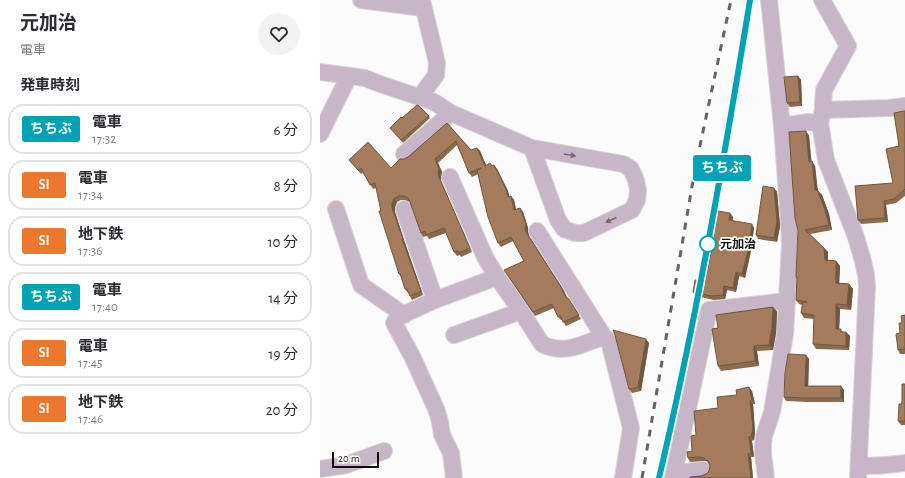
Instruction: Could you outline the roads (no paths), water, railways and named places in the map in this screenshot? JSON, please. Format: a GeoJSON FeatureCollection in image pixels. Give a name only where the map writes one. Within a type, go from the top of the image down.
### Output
{"type":"FeatureCollection","features":[{"type":"Feature","properties":{"kind":"street"},"geometry":{"type":"LineString","coordinates":[[361,0],[422,4],[437,64],[436,75],[420,97]]}},
{"type":"Feature","properties":{"kind":"street"},"geometry":{"type":"LineString","coordinates":[[766,478],[763,444],[764,436],[772,412],[785,334],[790,237],[782,126],[769,0]]}},
{"type":"Feature","properties":{"kind":"street"},"geometry":{"type":"LineString","coordinates":[[822,0],[848,46],[824,90],[822,116],[826,160],[856,238],[866,275],[867,286],[858,471],[870,466],[888,466],[905,463]]}},
{"type":"Feature","properties":{"kind":"street"},"geometry":{"type":"LineString","coordinates":[[320,72],[364,78],[434,102],[456,115],[532,148],[623,164],[631,169],[636,180],[638,190],[637,200],[632,210],[584,232],[575,233],[564,228],[558,220],[532,148]]}},
{"type":"Feature","properties":{"kind":"street"},"geometry":{"type":"LineString","coordinates":[[320,134],[349,76]]}},
{"type":"Feature","properties":{"kind":"street"},"geometry":{"type":"LineString","coordinates":[[782,126],[808,122],[822,116],[905,106]]}},
{"type":"Feature","properties":{"kind":"street"},"geometry":{"type":"LineString","coordinates":[[404,154],[456,115]]}},
{"type":"Feature","properties":{"kind":"street"},"geometry":{"type":"LineString","coordinates":[[450,177],[485,257],[542,344],[547,347],[563,349],[604,337]]}},
{"type":"Feature","properties":{"kind":"street"},"geometry":{"type":"LineString","coordinates":[[336,209],[360,285],[404,315]]}},
{"type":"Feature","properties":{"kind":"street"},"geometry":{"type":"LineString","coordinates":[[404,209],[435,300]]}},
{"type":"Feature","properties":{"kind":"street"},"geometry":{"type":"LineString","coordinates":[[537,231],[604,337],[609,340],[631,428],[623,478]]}},
{"type":"Feature","properties":{"kind":"street"},"geometry":{"type":"LineString","coordinates":[[454,478],[451,453],[442,435],[437,411],[409,350],[394,323],[398,317],[435,300],[497,277]]}},
{"type":"Feature","properties":{"kind":"street"},"geometry":{"type":"LineString","coordinates":[[704,470],[674,475],[709,310],[787,301]]}},
{"type":"Feature","properties":{"kind":"street"},"geometry":{"type":"LineString","coordinates":[[454,335],[521,311]]}},
{"type":"Feature","properties":{"kind":"street"},"geometry":{"type":"LineString","coordinates":[[320,470],[346,465],[384,451]]}},
{"type":"Feature","properties":{"kind":"railway"},"geometry":{"type":"LineString","coordinates":[[642,478],[695,169],[731,0]]}},
{"type":"Feature","properties":{"kind":"railway"},"geometry":{"type":"LineString","coordinates":[[659,478],[709,240],[750,0]]}},
{"type":"Feature","properties":{"kind":"train","name":"ちちぶ"},"geometry":{"type":"LineString","coordinates":[[659,478],[677,399],[709,236],[750,0]]}},
{"type":"Feature","properties":{"kind":"place","name":"元加治"},"geometry":{"type":"Point","coordinates":[708,244]}}]}
